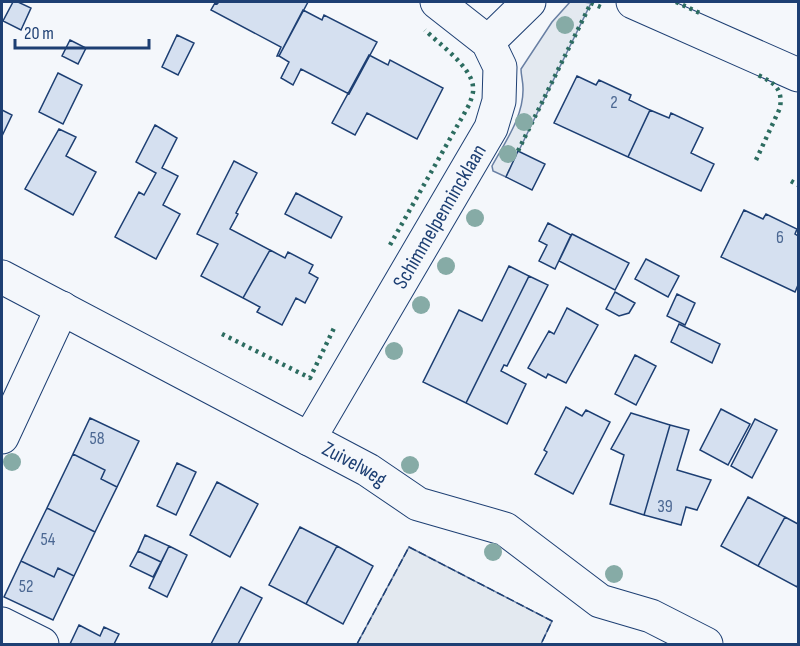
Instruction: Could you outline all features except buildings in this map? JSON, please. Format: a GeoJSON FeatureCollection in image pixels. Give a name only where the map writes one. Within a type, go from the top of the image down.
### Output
{"type":"FeatureCollection","features":[{"type":"Feature","properties":{"kind":"street","name":"Schimmelpennincklaan"},"geometry":{"type":"LineString","coordinates":[[309,439],[491,128],[499,101],[500,67],[488,42],[438,2]]}},
{"type":"Feature","properties":{"kind":"street"},"geometry":{"type":"LineString","coordinates":[[488,42],[529,2]]}},
{"type":"Feature","properties":{"kind":"street"},"geometry":{"type":"LineString","coordinates":[[633,2],[798,75]]}},
{"type":"Feature","properties":{"kind":"street","name":"Zuivelweg"},"geometry":{"type":"LineString","coordinates":[[2,277],[368,470],[418,504],[505,529],[600,601],[651,616],[706,645]]}},
{"type":"Feature","properties":{"kind":"street"},"geometry":{"type":"LineString","coordinates":[[2,437],[62,308]]}},
{"type":"Feature","properties":{"kind":"street"},"geometry":{"type":"LineString","coordinates":[[2,624],[42,645]]}},
{"type":"Feature","properties":{"kind":"shaded area"},"geometry":{"type":"Polygon","coordinates":[[[570,2],[591,3],[506,177],[493,171],[492,166],[513,128],[520,109],[523,88],[521,69],[552,22],[570,2]]]}},
{"type":"Feature","properties":{"kind":"shaded area"},"geometry":{"type":"Polygon","coordinates":[[[409,547],[552,621],[541,644],[357,644],[409,547]]]}},
{"type":"Feature","properties":{"kind":"hedge"},"geometry":{"type":"LineString","coordinates":[[676,2],[702,14]]}},
{"type":"Feature","properties":{"kind":"hedge"},"geometry":{"type":"LineString","coordinates":[[518,151],[591,3],[603,8]]}},
{"type":"Feature","properties":{"kind":"hedge"},"geometry":{"type":"LineString","coordinates":[[390,245],[469,105],[473,92],[471,79],[461,64],[425,30]]}},
{"type":"Feature","properties":{"kind":"hedge"},"geometry":{"type":"LineString","coordinates":[[756,160],[780,108],[781,101],[776,87],[758,75]]}},
{"type":"Feature","properties":{"kind":"hedge"},"geometry":{"type":"LineString","coordinates":[[791,181],[798,185]]}},
{"type":"Feature","properties":{"kind":"hedge"},"geometry":{"type":"LineString","coordinates":[[222,334],[310,378],[335,326]]}},
{"type":"Feature","properties":{"kind":"fence"},"geometry":{"type":"LineString","coordinates":[[357,644],[409,547],[552,621],[541,644]]}}]}
